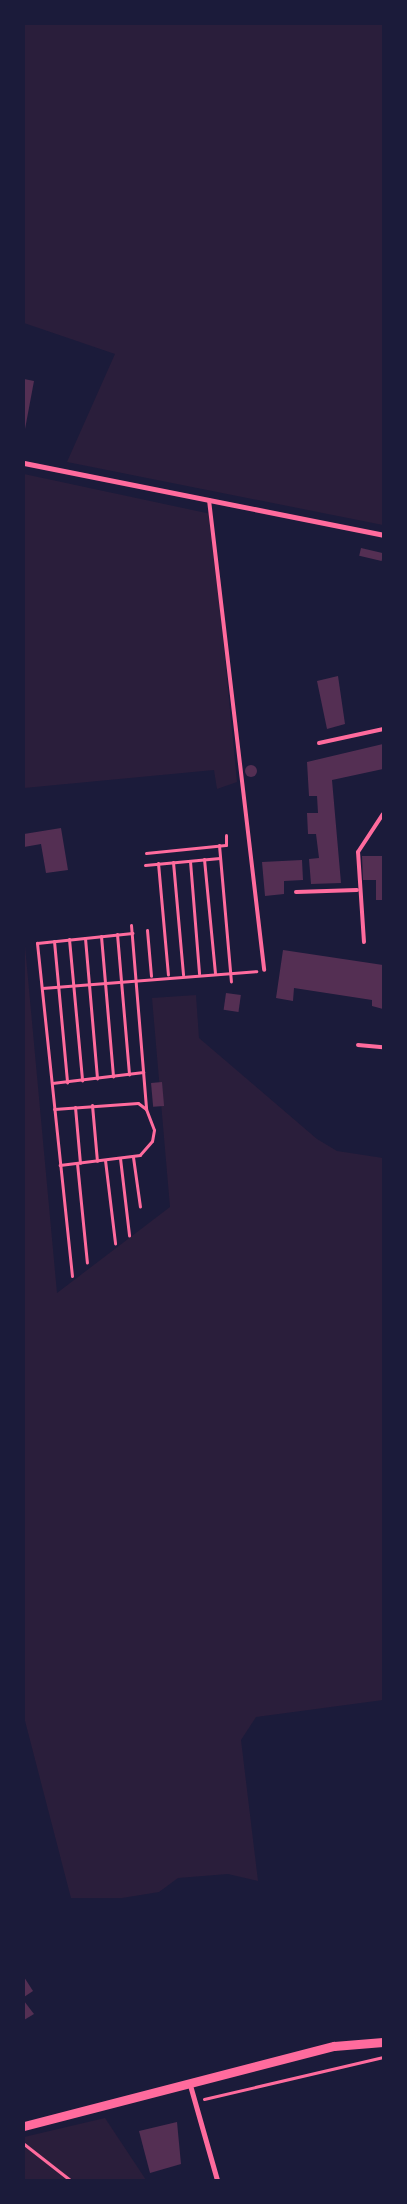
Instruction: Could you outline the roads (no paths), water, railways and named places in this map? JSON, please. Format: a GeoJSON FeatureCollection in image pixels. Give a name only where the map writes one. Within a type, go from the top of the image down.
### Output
{"type":"FeatureCollection","features":[{"type":"Feature","properties":{"kind":"street"},"geometry":{"type":"LineString","coordinates":[[24,463],[383,535]]}},
{"type":"Feature","properties":{"kind":"street"},"geometry":{"type":"LineString","coordinates":[[24,2126],[190,2085],[334,2046],[383,2042]]}},
{"type":"Feature","properties":{"kind":"street"},"geometry":{"type":"LineString","coordinates":[[190,2085],[217,2180]]}},
{"type":"Feature","properties":{"kind":"lane"},"geometry":{"type":"LineString","coordinates":[[210,500],[264,970]]}},
{"type":"Feature","properties":{"kind":"lane"},"geometry":{"type":"LineString","coordinates":[[319,742],[383,729]]}},
{"type":"Feature","properties":{"kind":"lane"},"geometry":{"type":"LineString","coordinates":[[364,942],[357,890],[358,852],[383,814]]}},
{"type":"Feature","properties":{"kind":"lane"},"geometry":{"type":"LineString","coordinates":[[296,892],[357,890]]}},
{"type":"Feature","properties":{"kind":"lane"},"geometry":{"type":"LineString","coordinates":[[358,1045],[383,1047]]}}]}
